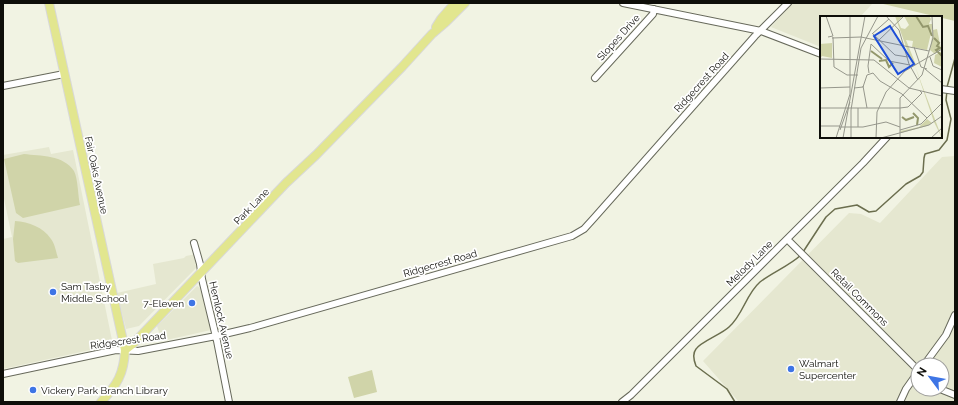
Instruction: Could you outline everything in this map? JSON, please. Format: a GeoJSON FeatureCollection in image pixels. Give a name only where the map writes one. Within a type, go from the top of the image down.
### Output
{"type":"FeatureCollection","features":[{"type":"Feature","properties":{"kind":"main road","name":"Fair Oaks Avenue"},"geometry":{"type":"LineString","coordinates":[[49,3],[125,350]]}},
{"type":"Feature","properties":{"kind":"main road","name":"Park Lane"},"geometry":{"type":"LineString","coordinates":[[432,34],[441,19],[455,3]]}},
{"type":"Feature","properties":{"kind":"main road","name":"Park Lane"},"geometry":{"type":"LineString","coordinates":[[125,350],[134,343],[201,271],[402,68],[432,34],[464,3]]}},
{"type":"Feature","properties":{"kind":"main road"},"geometry":{"type":"LineString","coordinates":[[101,402],[114,388],[121,375],[125,350]]}},
{"type":"Feature","properties":{"kind":"street"},"geometry":{"type":"LineString","coordinates":[[623,3],[761,31],[820,54]]}},
{"type":"Feature","properties":{"kind":"street","name":"Ridgecrest Road"},"geometry":{"type":"LineString","coordinates":[[3,374],[116,350],[138,351],[250,328],[577,234],[594,218],[761,31],[788,3]]}},
{"type":"Feature","properties":{"kind":"street","name":"Slopes Drive"},"geometry":{"type":"LineString","coordinates":[[595,78],[653,14],[654,9]]}},
{"type":"Feature","properties":{"kind":"street"},"geometry":{"type":"LineString","coordinates":[[3,86],[64,74]]}},
{"type":"Feature","properties":{"kind":"street"},"geometry":{"type":"LineString","coordinates":[[942,89],[955,91]]}},
{"type":"Feature","properties":{"kind":"street","name":"Melody Lane"},"geometry":{"type":"LineString","coordinates":[[622,402],[631,395],[886,138]]}},
{"type":"Feature","properties":{"kind":"street","name":"Retail Commons"},"geometry":{"type":"LineString","coordinates":[[787,239],[910,363]]}},
{"type":"Feature","properties":{"kind":"street","name":"Hemlock Avenue"},"geometry":{"type":"LineString","coordinates":[[194,243],[216,336],[229,402]]}},
{"type":"Feature","properties":{"kind":"street"},"geometry":{"type":"LineString","coordinates":[[930,357],[946,335],[955,315]]}},
{"type":"Feature","properties":{"kind":"street"},"geometry":{"type":"LineString","coordinates":[[900,402],[910,383]]}},
{"type":"Feature","properties":{"kind":"shaded area"},"geometry":{"type":"Polygon","coordinates":[[[793,3],[873,3],[861,16],[820,16],[820,47],[771,27],[793,3]]]}},
{"type":"Feature","properties":{"kind":"shaded area","name":"Sam Tasby Middle School"},"geometry":{"type":"Polygon","coordinates":[[[49,147],[51,154],[73,150],[113,345],[3,369],[3,239],[12,237],[3,194],[3,155],[49,147]]]}},
{"type":"Feature","properties":{"kind":"shaded area"},"geometry":{"type":"Polygon","coordinates":[[[955,156],[955,402],[739,402],[703,361],[849,213],[861,214],[880,223],[942,157],[955,156]]]}},
{"type":"Feature","properties":{"kind":"shaded area"},"geometry":{"type":"Polygon","coordinates":[[[196,254],[197,267],[139,326],[126,329],[117,293],[156,284],[153,264],[196,254]]]}},
{"type":"Feature","properties":{"kind":"shaded area"},"geometry":{"type":"Polygon","coordinates":[[[197,286],[200,288],[211,330],[162,341],[157,326],[197,286]]]}},
{"type":"Feature","properties":{"kind":"green space"},"geometry":{"type":"Polygon","coordinates":[[[879,3],[955,3],[955,21],[942,18],[942,16],[934,16],[879,3]]]}},
{"type":"Feature","properties":{"kind":"green space"},"geometry":{"type":"Polygon","coordinates":[[[24,154],[51,157],[70,166],[75,174],[80,205],[23,218],[16,213],[4,159],[24,154]]]}},
{"type":"Feature","properties":{"kind":"green space"},"geometry":{"type":"Polygon","coordinates":[[[15,221],[30,224],[44,231],[52,241],[58,258],[18,263],[15,261],[13,239],[15,221]]]}},
{"type":"Feature","properties":{"kind":"green space"},"geometry":{"type":"Polygon","coordinates":[[[372,370],[377,392],[354,398],[348,377],[372,370]]]}},
{"type":"Feature","properties":{"kind":"waterway"},"geometry":{"type":"LineString","coordinates":[[947,87],[955,58]]}},
{"type":"Feature","properties":{"kind":"waterway"},"geometry":{"type":"LineString","coordinates":[[803,252],[826,217],[835,209],[857,205],[869,212],[876,211],[906,184],[920,176],[923,172],[925,154],[939,150],[947,140],[951,119],[946,100],[947,91]]}},
{"type":"Feature","properties":{"kind":"waterway"},"geometry":{"type":"LineString","coordinates":[[735,402],[727,389],[696,366],[694,353],[698,346],[726,330],[734,322],[751,292],[760,282],[801,255]]}},
{"type":"Feature","properties":{"kind":"place","name":"Sam Tasby Middle School"},"geometry":{"type":"Point","coordinates":[53,292]}},
{"type":"Feature","properties":{"kind":"place","name":"7-Eleven"},"geometry":{"type":"Point","coordinates":[192,303]}},
{"type":"Feature","properties":{"kind":"place","name":"Walmart Supercenter"},"geometry":{"type":"Point","coordinates":[791,369]}},
{"type":"Feature","properties":{"kind":"place","name":"Vickery Park Branch Library"},"geometry":{"type":"Point","coordinates":[33,390]}}]}
